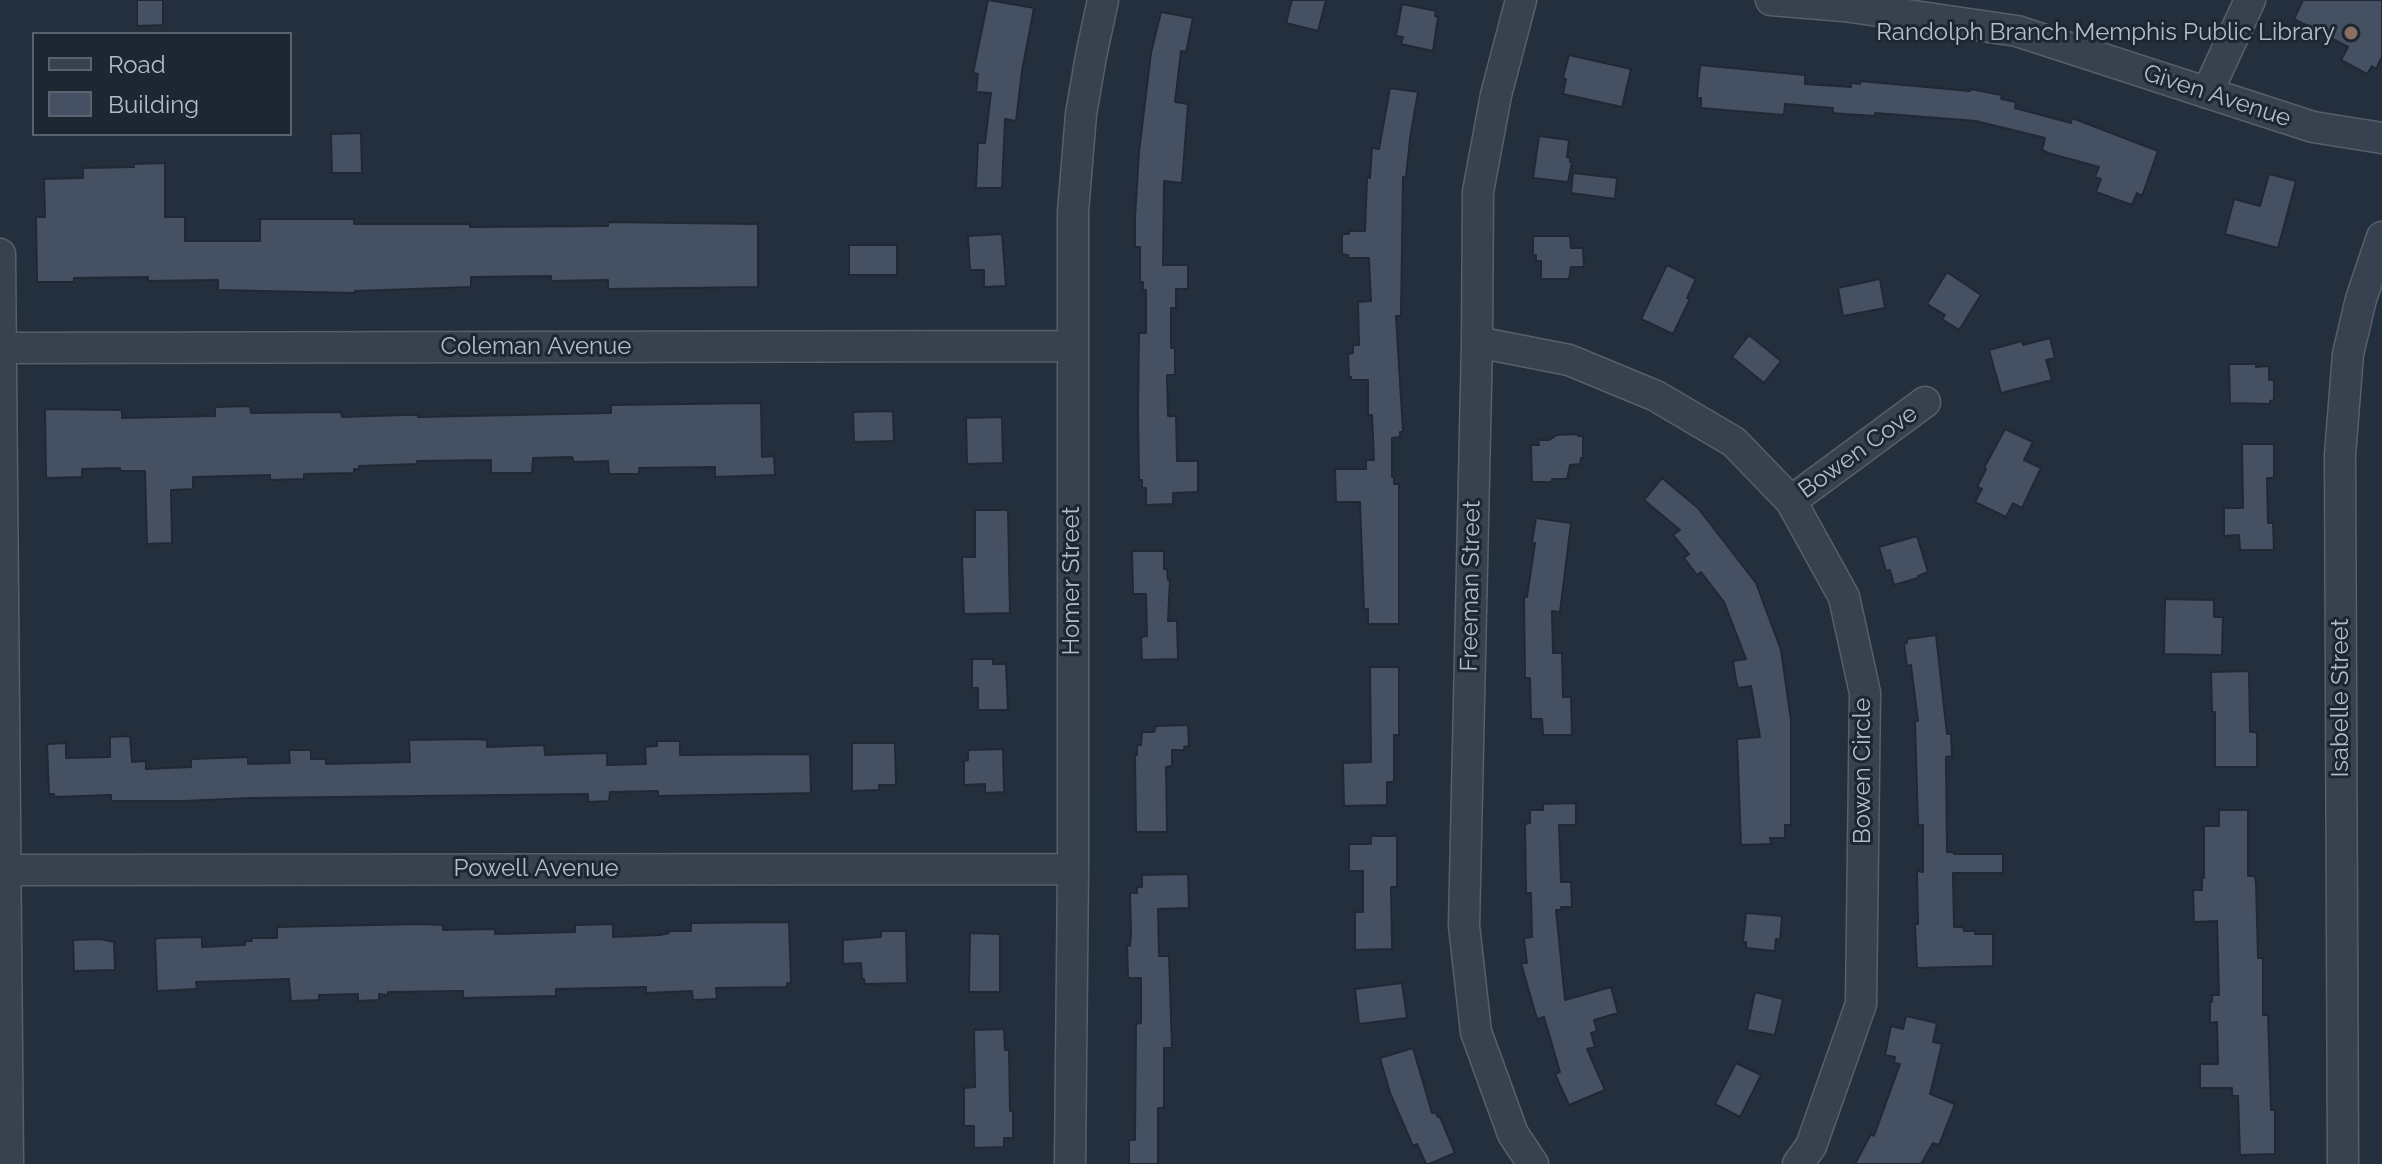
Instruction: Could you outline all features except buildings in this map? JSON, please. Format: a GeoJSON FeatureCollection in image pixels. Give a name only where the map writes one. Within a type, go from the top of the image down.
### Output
{"type":"FeatureCollection","features":[{"type":"Feature","properties":{"kind":"street","name":"Homer Street"},"geometry":{"type":"LineString","coordinates":[[1070,1164],[1073,212],[1076,161],[1091,56],[1103,0]]}},
{"type":"Feature","properties":{"kind":"street","name":"Freeman Street"},"geometry":{"type":"LineString","coordinates":[[1521,0],[1496,95],[1478,192],[1464,926],[1476,1032],[1513,1134],[1533,1164]]}},
{"type":"Feature","properties":{"kind":"street","name":"Given Avenue"},"geometry":{"type":"LineString","coordinates":[[1771,0],[1844,6],[2017,31],[2313,127],[2382,138]]}},
{"type":"Feature","properties":{"kind":"street"},"geometry":{"type":"LineString","coordinates":[[2207,93],[2250,0]]}},
{"type":"Feature","properties":{"kind":"street","name":"Isabelle Street"},"geometry":{"type":"LineString","coordinates":[[2343,1164],[2340,455],[2348,354],[2361,299],[2382,237]]}},
{"type":"Feature","properties":{"kind":"street"},"geometry":{"type":"LineString","coordinates":[[0,254],[3,870],[8,1164]]}},
{"type":"Feature","properties":{"kind":"street","name":"Bowen Circle"},"geometry":{"type":"LineString","coordinates":[[1477,342],[1569,360],[1656,396],[1734,442],[1791,501],[1844,597],[1865,693],[1861,1004],[1811,1146],[1798,1164]]}},
{"type":"Feature","properties":{"kind":"street","name":"Coleman Avenue"},"geometry":{"type":"LineString","coordinates":[[0,348],[1072,346]]}},
{"type":"Feature","properties":{"kind":"street","name":"Bowen Cove"},"geometry":{"type":"LineString","coordinates":[[1791,501],[1925,402]]}},
{"type":"Feature","properties":{"kind":"street","name":"Powell Avenue"},"geometry":{"type":"LineString","coordinates":[[3,870],[1073,869]]}},
{"type":"Feature","properties":{"kind":"place","name":"Randolph Branch Memphis Public Library"},"geometry":{"type":"Point","coordinates":[2351,33]}}]}
